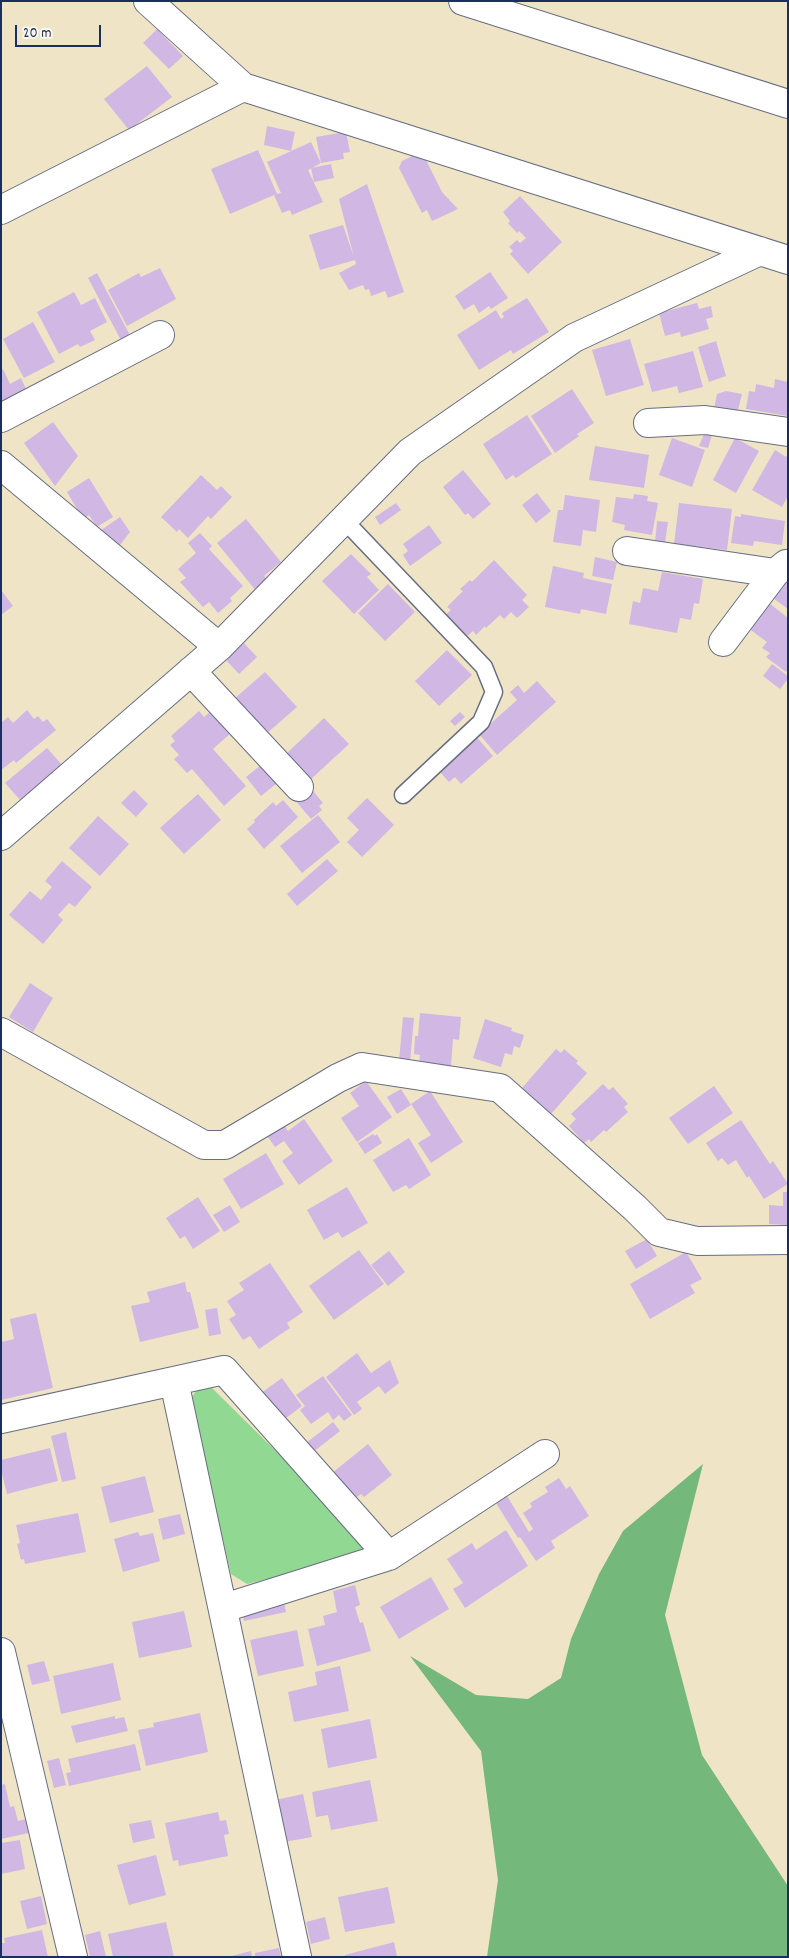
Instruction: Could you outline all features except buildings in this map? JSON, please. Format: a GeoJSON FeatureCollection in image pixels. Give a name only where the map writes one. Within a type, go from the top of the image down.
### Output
{"type":"FeatureCollection","features":[{"type":"Feature","properties":{"kind":"street"},"geometry":{"type":"LineString","coordinates":[[148,1],[243,87],[788,260]]}},
{"type":"Feature","properties":{"kind":"street"},"geometry":{"type":"LineString","coordinates":[[463,1],[788,104]]}},
{"type":"Feature","properties":{"kind":"street"},"geometry":{"type":"LineString","coordinates":[[1,210],[243,87]]}},
{"type":"Feature","properties":{"kind":"street"},"geometry":{"type":"LineString","coordinates":[[1,836],[219,647],[410,452],[574,338],[760,251]]}},
{"type":"Feature","properties":{"kind":"street"},"geometry":{"type":"LineString","coordinates":[[1,418],[160,335]]}},
{"type":"Feature","properties":{"kind":"street"},"geometry":{"type":"LineString","coordinates":[[648,423],[705,420],[788,432]]}},
{"type":"Feature","properties":{"kind":"street"},"geometry":{"type":"LineString","coordinates":[[1,465],[219,647]]}},
{"type":"Feature","properties":{"kind":"street"},"geometry":{"type":"LineString","coordinates":[[627,551],[782,568]]}},
{"type":"Feature","properties":{"kind":"street"},"geometry":{"type":"LineString","coordinates":[[723,642],[782,568]]}},
{"type":"Feature","properties":{"kind":"street"},"geometry":{"type":"LineString","coordinates":[[191,671],[299,787]]}},
{"type":"Feature","properties":{"kind":"street"},"geometry":{"type":"LineString","coordinates":[[1,1032],[204,1146],[225,1145],[338,1078],[362,1067],[500,1088],[635,1208],[659,1232],[697,1241],[788,1240]]}},
{"type":"Feature","properties":{"kind":"street"},"geometry":{"type":"LineString","coordinates":[[1,1419],[224,1370],[389,1556]]}},
{"type":"Feature","properties":{"kind":"street"},"geometry":{"type":"LineString","coordinates":[[174,1381],[224,1608],[296,1957]]}},
{"type":"Feature","properties":{"kind":"street"},"geometry":{"type":"LineString","coordinates":[[224,1608],[389,1556],[545,1454]]}},
{"type":"Feature","properties":{"kind":"street"},"geometry":{"type":"LineString","coordinates":[[1,1652],[73,1957]]}},
{"type":"Feature","properties":{"kind":"lane"},"geometry":{"type":"LineString","coordinates":[[344,520],[484,667],[494,692],[481,722],[403,795]]}},
{"type":"Feature","properties":{"kind":"green space"},"geometry":{"type":"Polygon","coordinates":[[[210,1386],[373,1547],[367,1555],[247,1584],[231,1574],[190,1399],[197,1390],[210,1386]]]}},
{"type":"Feature","properties":{"kind":"green space"},"geometry":{"type":"Polygon","coordinates":[[[703,1464],[665,1615],[702,1755],[788,1886],[788,1957],[487,1957],[498,1880],[481,1751],[410,1656],[476,1695],[528,1699],[561,1678],[571,1639],[599,1574],[623,1531],[703,1464]]]}}]}
